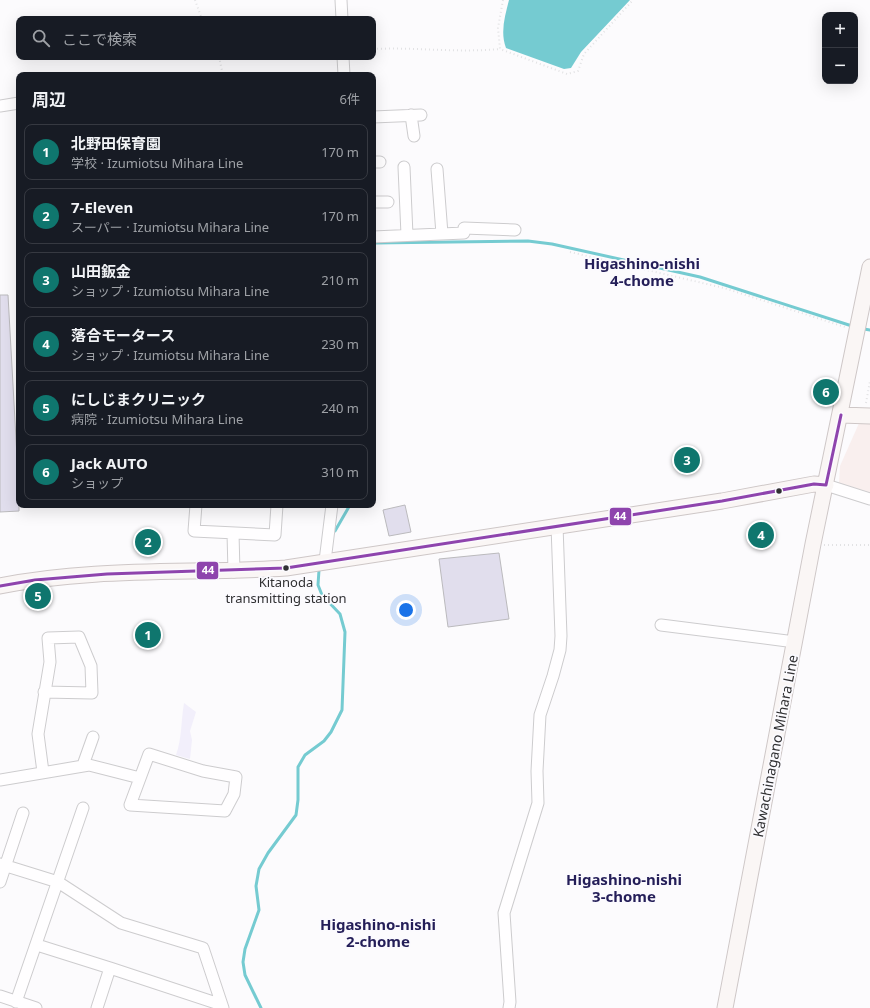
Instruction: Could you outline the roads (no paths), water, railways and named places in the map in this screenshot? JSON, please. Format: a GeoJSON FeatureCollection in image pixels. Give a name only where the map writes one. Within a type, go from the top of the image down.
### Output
{"type":"FeatureCollection","features":[{"type":"Feature","properties":{"kind":"main road"},"geometry":{"type":"LineString","coordinates":[[866,416],[841,415],[870,267]]}},
{"type":"Feature","properties":{"kind":"main road","name":"Kawachinagano Mihara Line"},"geometry":{"type":"LineString","coordinates":[[725,1008],[813,544],[841,415]]}},
{"type":"Feature","properties":{"kind":"main road"},"geometry":{"type":"LineString","coordinates":[[0,586],[50,577],[119,573],[234,572],[286,568],[722,500],[814,484],[826,485]]}},
{"type":"Feature","properties":{"kind":"street"},"geometry":{"type":"LineString","coordinates":[[341,0],[342,16]]}},
{"type":"Feature","properties":{"kind":"street"},"geometry":{"type":"LineString","coordinates":[[344,60],[344,72]]}},
{"type":"Feature","properties":{"kind":"street"},"geometry":{"type":"LineString","coordinates":[[0,106],[16,103]]}},
{"type":"Feature","properties":{"kind":"street"},"geometry":{"type":"LineString","coordinates":[[376,117],[416,115],[414,136]]}},
{"type":"Feature","properties":{"kind":"street"},"geometry":{"type":"LineString","coordinates":[[404,167],[407,235]]}},
{"type":"Feature","properties":{"kind":"street"},"geometry":{"type":"LineString","coordinates":[[437,169],[442,234]]}},
{"type":"Feature","properties":{"kind":"street"},"geometry":{"type":"LineString","coordinates":[[376,202],[388,202]]}},
{"type":"Feature","properties":{"kind":"street"},"geometry":{"type":"LineString","coordinates":[[376,237],[464,233],[464,228],[515,230]]}},
{"type":"Feature","properties":{"kind":"street"},"geometry":{"type":"LineString","coordinates":[[826,485],[870,499]]}},
{"type":"Feature","properties":{"kind":"street"},"geometry":{"type":"LineString","coordinates":[[196,508],[194,530],[275,535],[278,508]]}},
{"type":"Feature","properties":{"kind":"street"},"geometry":{"type":"LineString","coordinates":[[325,561],[332,508]]}},
{"type":"Feature","properties":{"kind":"street"},"geometry":{"type":"LineString","coordinates":[[508,1008],[510,1002],[504,914],[538,804],[539,782],[537,771],[540,715],[560,650],[561,636],[557,526]]}},
{"type":"Feature","properties":{"kind":"street"},"geometry":{"type":"LineString","coordinates":[[234,533],[234,572]]}},
{"type":"Feature","properties":{"kind":"street"},"geometry":{"type":"LineString","coordinates":[[661,625],[795,642]]}},
{"type":"Feature","properties":{"kind":"street"},"geometry":{"type":"LineString","coordinates":[[43,772],[38,734],[44,692],[50,662],[48,638],[79,637],[91,666],[92,693],[44,692]]}},
{"type":"Feature","properties":{"kind":"street"},"geometry":{"type":"LineString","coordinates":[[83,765],[93,737]]}},
{"type":"Feature","properties":{"kind":"street"},"geometry":{"type":"LineString","coordinates":[[149,754],[202,771],[236,777],[234,794],[225,811],[130,805],[140,778],[149,754]]}},
{"type":"Feature","properties":{"kind":"street"},"geometry":{"type":"LineString","coordinates":[[0,780],[83,765],[89,765],[140,778]]}},
{"type":"Feature","properties":{"kind":"street"},"geometry":{"type":"LineString","coordinates":[[16,1002],[37,945],[83,808]]}},
{"type":"Feature","properties":{"kind":"street"},"geometry":{"type":"LineString","coordinates":[[0,882],[3,865],[23,813]]}},
{"type":"Feature","properties":{"kind":"street"},"geometry":{"type":"LineString","coordinates":[[3,865],[58,882],[121,923],[203,948],[222,1007]]}},
{"type":"Feature","properties":{"kind":"street"},"geometry":{"type":"LineString","coordinates":[[37,945],[110,968],[222,1007]]}},
{"type":"Feature","properties":{"kind":"street"},"geometry":{"type":"LineString","coordinates":[[98,1008],[110,968]]}},
{"type":"Feature","properties":{"kind":"street"},"geometry":{"type":"LineString","coordinates":[[0,996],[36,1008]]}},
{"type":"Feature","properties":{"kind":"water"},"geometry":{"type":"Polygon","coordinates":[[[509,0],[630,0],[581,52],[571,68],[564,69],[506,48],[503,30],[509,0]]]}},
{"type":"Feature","properties":{"kind":"waterway"},"geometry":{"type":"LineString","coordinates":[[376,243],[528,241],[552,244],[700,277],[852,326]]}},
{"type":"Feature","properties":{"kind":"waterway"},"geometry":{"type":"LineString","coordinates":[[864,329],[870,330]]}},
{"type":"Feature","properties":{"kind":"waterway"},"geometry":{"type":"LineString","coordinates":[[335,531],[348,508]]}},
{"type":"Feature","properties":{"kind":"waterway"},"geometry":{"type":"LineString","coordinates":[[261,1008],[245,975],[243,962],[245,949],[259,910],[256,886],[259,869],[268,853],[296,815],[298,800],[298,767],[305,755],[324,741],[331,732],[342,710],[345,632],[340,614],[322,595],[318,585],[319,570]]}},
{"type":"Feature","properties":{"kind":"place","name":"Jack AUTO"},"geometry":{"type":"Point","coordinates":[826,392]}},
{"type":"Feature","properties":{"kind":"place","name":"山田鈑金"},"geometry":{"type":"Point","coordinates":[687,460]}},
{"type":"Feature","properties":{"kind":"place","name":"落合モータース"},"geometry":{"type":"Point","coordinates":[761,535]}},
{"type":"Feature","properties":{"kind":"place","name":"7-Eleven"},"geometry":{"type":"Point","coordinates":[148,542]}},
{"type":"Feature","properties":{"kind":"place","name":"Kitanoda transmitting station"},"geometry":{"type":"Point","coordinates":[286,568]}},
{"type":"Feature","properties":{"kind":"place","name":"にしじまクリニック"},"geometry":{"type":"Point","coordinates":[38,596]}},
{"type":"Feature","properties":{"kind":"place","name":"北野田保育園"},"geometry":{"type":"Point","coordinates":[148,635]}},
{"type":"Feature","properties":{"kind":"district","name":"Higashino-nishi 4-chome"},"geometry":{"type":"Point","coordinates":[642,272]}},
{"type":"Feature","properties":{"kind":"district","name":"Higashino-nishi 3-chome"},"geometry":{"type":"Point","coordinates":[624,888]}},
{"type":"Feature","properties":{"kind":"district","name":"Higashino-nishi 2-chome"},"geometry":{"type":"Point","coordinates":[378,932]}}]}
